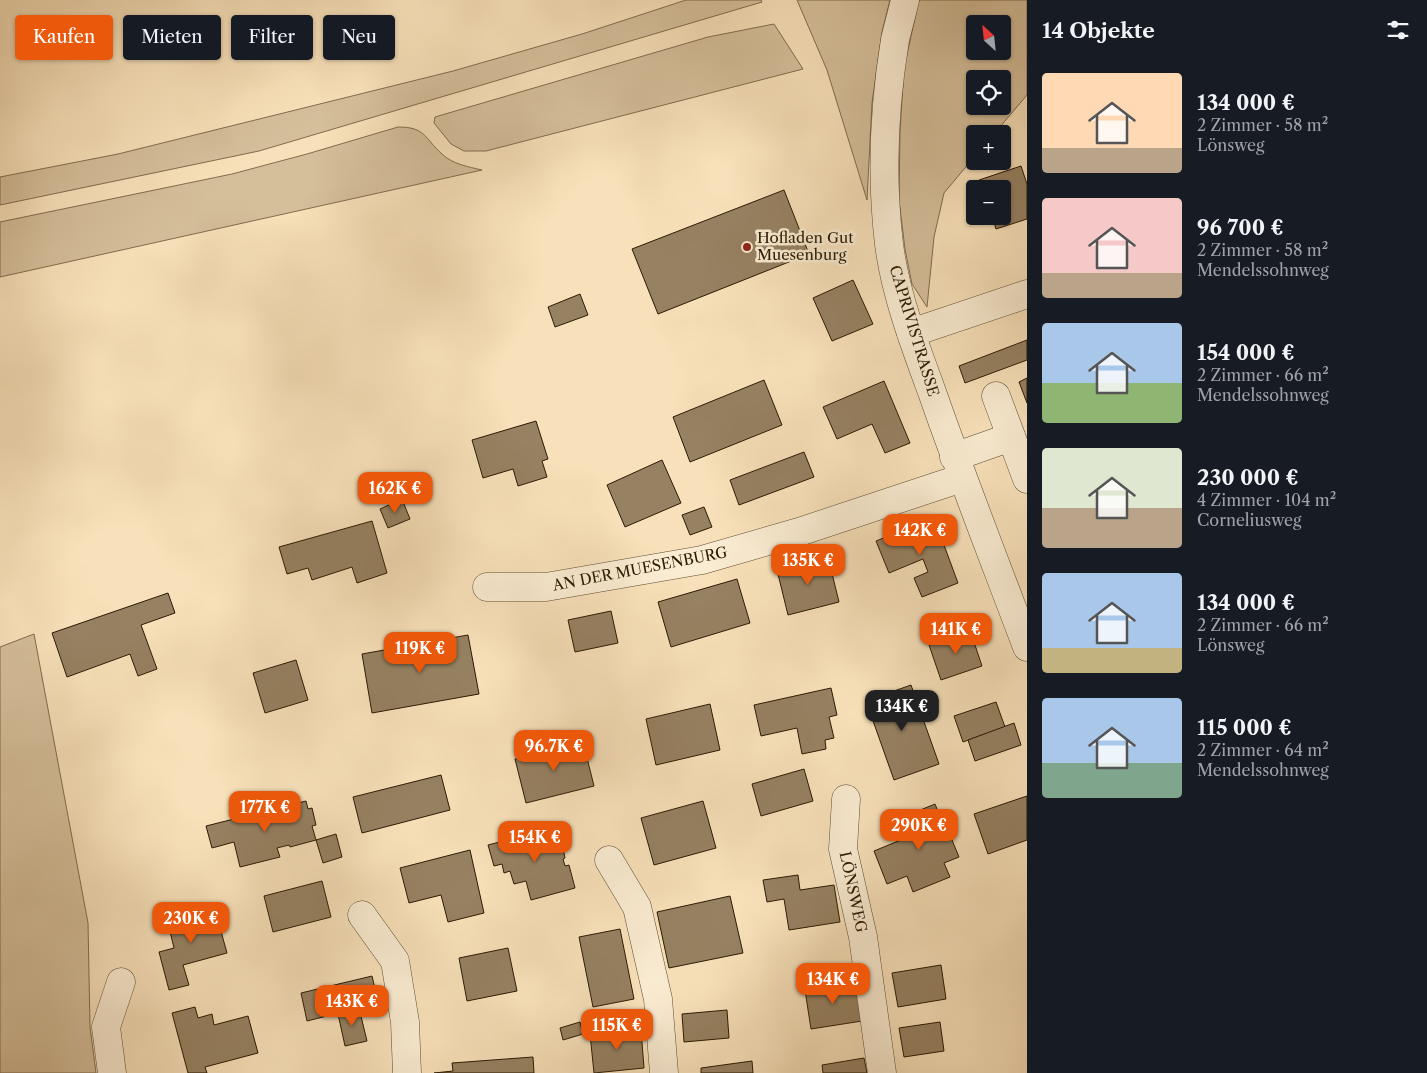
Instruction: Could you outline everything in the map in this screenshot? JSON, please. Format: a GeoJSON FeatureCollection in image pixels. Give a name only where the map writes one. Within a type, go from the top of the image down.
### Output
{"type":"FeatureCollection","features":[{"type":"Feature","properties":{"kind":"street","name":"CAPRIVISTRASSE"},"geometry":{"type":"LineString","coordinates":[[905,0],[896,40],[888,94],[885,138],[885,192],[889,244],[911,333],[958,467],[1027,647]]}},
{"type":"Feature","properties":{"kind":"street"},"geometry":{"type":"LineString","coordinates":[[911,333],[1027,294]]}},
{"type":"Feature","properties":{"kind":"street"},"geometry":{"type":"LineString","coordinates":[[996,396],[1027,479]]}},
{"type":"Feature","properties":{"kind":"street","name":"AN DER MUESENBURG"},"geometry":{"type":"LineString","coordinates":[[487,587],[546,587],[702,560],[799,532],[958,467],[1011,437]]}},
{"type":"Feature","properties":{"kind":"street","name":"LÖNSWEG"},"geometry":{"type":"LineString","coordinates":[[846,799],[843,849],[863,937],[882,1073]]}},
{"type":"Feature","properties":{"kind":"street"},"geometry":{"type":"LineString","coordinates":[[609,860],[637,907],[658,999],[664,1073]]}},
{"type":"Feature","properties":{"kind":"street"},"geometry":{"type":"LineString","coordinates":[[362,915],[395,961],[405,1022],[407,1073]]}},
{"type":"Feature","properties":{"kind":"street"},"geometry":{"type":"LineString","coordinates":[[112,1073],[106,1027],[121,982]]}},
{"type":"Feature","properties":{"kind":"shaded area"},"geometry":{"type":"Polygon","coordinates":[[[686,0],[761,0],[762,2],[259,151],[0,205],[0,177],[118,154],[453,71],[582,34],[686,0]]]}},
{"type":"Feature","properties":{"kind":"shaded area"},"geometry":{"type":"Polygon","coordinates":[[[797,0],[890,0],[882,32],[872,103],[867,200],[827,70],[797,0]]]}},
{"type":"Feature","properties":{"kind":"shaded area"},"geometry":{"type":"Polygon","coordinates":[[[919,0],[1027,0],[1027,95],[1011,114],[1011,70],[966,70],[966,115],[1010,115],[1002,125],[966,125],[966,167],[944,193],[934,237],[927,307],[912,284],[905,249],[899,200],[900,132],[904,68],[919,0]]]}},
{"type":"Feature","properties":{"kind":"shaded area"},"geometry":{"type":"Polygon","coordinates":[[[774,24],[803,69],[486,151],[464,151],[451,144],[434,123],[435,117],[708,37],[774,24]]]}},
{"type":"Feature","properties":{"kind":"shaded area"},"geometry":{"type":"Polygon","coordinates":[[[398,127],[419,131],[446,157],[461,165],[482,170],[0,277],[0,222],[232,174],[398,127]]]}},
{"type":"Feature","properties":{"kind":"shaded area"},"geometry":{"type":"Polygon","coordinates":[[[34,634],[88,923],[90,1027],[96,1073],[0,1073],[0,647],[34,634]]]}},
{"type":"Feature","properties":{"kind":"building"},"geometry":{"type":"Polygon","coordinates":[[[1021,166],[1027,184],[1027,219],[1011,224],[1011,180],[979,180],[1021,166]]]}},
{"type":"Feature","properties":{"kind":"building"},"geometry":{"type":"Polygon","coordinates":[[[784,190],[809,254],[658,314],[632,249],[784,190]]]}},
{"type":"Feature","properties":{"kind":"building"},"geometry":{"type":"Polygon","coordinates":[[[995,225],[1008,225],[996,229],[995,225]]]}},
{"type":"Feature","properties":{"kind":"building"},"geometry":{"type":"Polygon","coordinates":[[[853,280],[873,324],[832,341],[813,298],[853,280]]]}},
{"type":"Feature","properties":{"kind":"building"},"geometry":{"type":"Polygon","coordinates":[[[580,294],[588,315],[555,327],[548,307],[580,294]]]}},
{"type":"Feature","properties":{"kind":"building"},"geometry":{"type":"Polygon","coordinates":[[[1027,340],[1027,360],[965,383],[959,366],[1027,340]]]}},
{"type":"Feature","properties":{"kind":"building"},"geometry":{"type":"Polygon","coordinates":[[[1027,378],[1027,403],[1019,382],[1027,378]]]}},
{"type":"Feature","properties":{"kind":"building"},"geometry":{"type":"Polygon","coordinates":[[[764,380],[782,425],[690,462],[673,417],[764,380]]]}},
{"type":"Feature","properties":{"kind":"building"},"geometry":{"type":"Polygon","coordinates":[[[884,381],[910,443],[885,453],[872,424],[837,439],[823,407],[884,381]]]}},
{"type":"Feature","properties":{"kind":"building"},"geometry":{"type":"Polygon","coordinates":[[[536,421],[548,459],[542,461],[547,477],[518,486],[513,469],[483,478],[472,440],[536,421]]]}},
{"type":"Feature","properties":{"kind":"building"},"geometry":{"type":"Polygon","coordinates":[[[804,452],[814,477],[739,505],[730,480],[804,452]]]}},
{"type":"Feature","properties":{"kind":"building"},"geometry":{"type":"Polygon","coordinates":[[[662,460],[681,503],[625,527],[607,485],[662,460]]]}},
{"type":"Feature","properties":{"kind":"building"},"geometry":{"type":"Polygon","coordinates":[[[402,499],[410,519],[388,528],[380,509],[402,499]]]}},
{"type":"Feature","properties":{"kind":"building"},"geometry":{"type":"Polygon","coordinates":[[[704,507],[712,527],[690,535],[682,515],[704,507]]]}},
{"type":"Feature","properties":{"kind":"building"},"geometry":{"type":"Polygon","coordinates":[[[934,518],[958,583],[922,597],[914,578],[928,572],[923,559],[889,573],[876,541],[934,518]]]}},
{"type":"Feature","properties":{"kind":"building"},"geometry":{"type":"Polygon","coordinates":[[[372,521],[387,573],[357,583],[352,567],[312,580],[308,568],[287,574],[279,547],[372,521]]]}},
{"type":"Feature","properties":{"kind":"building"},"geometry":{"type":"Polygon","coordinates":[[[828,557],[839,602],[788,615],[777,570],[828,557]]]}},
{"type":"Feature","properties":{"kind":"building"},"geometry":{"type":"Polygon","coordinates":[[[737,579],[750,623],[671,647],[658,602],[737,579]]]}},
{"type":"Feature","properties":{"kind":"building"},"geometry":{"type":"Polygon","coordinates":[[[168,593],[175,613],[141,625],[157,669],[138,676],[130,654],[67,677],[52,633],[168,593]]]}},
{"type":"Feature","properties":{"kind":"building"},"geometry":{"type":"Polygon","coordinates":[[[611,611],[618,643],[575,652],[568,620],[611,611]]]}},
{"type":"Feature","properties":{"kind":"building"},"geometry":{"type":"Polygon","coordinates":[[[970,630],[982,666],[941,680],[929,645],[970,630]]]}},
{"type":"Feature","properties":{"kind":"building"},"geometry":{"type":"Polygon","coordinates":[[[468,635],[479,694],[372,713],[362,654],[468,635]]]}},
{"type":"Feature","properties":{"kind":"building"},"geometry":{"type":"Polygon","coordinates":[[[296,660],[308,700],[265,713],[253,673],[296,660]]]}},
{"type":"Feature","properties":{"kind":"building"},"geometry":{"type":"Polygon","coordinates":[[[911,685],[939,764],[894,780],[866,701],[911,685]]]}},
{"type":"Feature","properties":{"kind":"building"},"geometry":{"type":"Polygon","coordinates":[[[831,688],[837,715],[829,717],[834,738],[825,740],[826,749],[802,754],[797,728],[761,736],[754,705],[831,688]]]}},
{"type":"Feature","properties":{"kind":"building"},"geometry":{"type":"Polygon","coordinates":[[[996,702],[1005,727],[963,742],[954,716],[996,702]]]}},
{"type":"Feature","properties":{"kind":"building"},"geometry":{"type":"Polygon","coordinates":[[[710,704],[720,750],[656,765],[646,719],[710,704]]]}},
{"type":"Feature","properties":{"kind":"building"},"geometry":{"type":"Polygon","coordinates":[[[1014,723],[1021,745],[975,761],[968,740],[1014,723]]]}},
{"type":"Feature","properties":{"kind":"building"},"geometry":{"type":"Polygon","coordinates":[[[583,742],[594,786],[526,803],[515,759],[583,742]]]}},
{"type":"Feature","properties":{"kind":"building"},"geometry":{"type":"Polygon","coordinates":[[[804,769],[813,801],[761,816],[752,784],[804,769]]]}},
{"type":"Feature","properties":{"kind":"building"},"geometry":{"type":"Polygon","coordinates":[[[441,775],[450,810],[362,833],[353,797],[441,775]]]}},
{"type":"Feature","properties":{"kind":"building"},"geometry":{"type":"Polygon","coordinates":[[[1027,796],[1027,840],[988,854],[974,814],[1027,796]]]}},
{"type":"Feature","properties":{"kind":"building"},"geometry":{"type":"Polygon","coordinates":[[[306,801],[308,809],[312,808],[316,825],[312,826],[316,840],[290,847],[289,845],[277,848],[280,857],[240,867],[234,842],[212,848],[206,826],[306,801]]]}},
{"type":"Feature","properties":{"kind":"building"},"geometry":{"type":"Polygon","coordinates":[[[703,801],[716,848],[654,865],[641,818],[703,801]]]}},
{"type":"Feature","properties":{"kind":"building"},"geometry":{"type":"Polygon","coordinates":[[[935,804],[959,857],[944,863],[950,877],[913,892],[907,876],[887,884],[874,851],[908,837],[901,818],[935,804]]]}},
{"type":"Feature","properties":{"kind":"building"},"geometry":{"type":"Polygon","coordinates":[[[555,828],[559,844],[562,844],[565,866],[569,865],[575,888],[531,900],[526,881],[514,884],[510,871],[504,873],[502,864],[494,866],[488,845],[555,828]]]}},
{"type":"Feature","properties":{"kind":"building"},"geometry":{"type":"Polygon","coordinates":[[[336,834],[342,857],[323,863],[316,840],[336,834]]]}},
{"type":"Feature","properties":{"kind":"building"},"geometry":{"type":"Polygon","coordinates":[[[470,850],[484,913],[448,922],[441,895],[409,903],[400,868],[470,850]]]}},
{"type":"Feature","properties":{"kind":"building"},"geometry":{"type":"Polygon","coordinates":[[[798,875],[800,890],[834,885],[840,922],[789,930],[784,899],[767,902],[763,880],[798,875]]]}},
{"type":"Feature","properties":{"kind":"building"},"geometry":{"type":"Polygon","coordinates":[[[322,881],[331,917],[273,932],[264,896],[322,881]]]}},
{"type":"Feature","properties":{"kind":"building"},"geometry":{"type":"Polygon","coordinates":[[[730,896],[743,953],[669,968],[657,912],[730,896]]]}},
{"type":"Feature","properties":{"kind":"building"},"geometry":{"type":"Polygon","coordinates":[[[214,906],[227,953],[183,965],[189,985],[169,990],[159,952],[174,948],[167,919],[214,906]]]}},
{"type":"Feature","properties":{"kind":"building"},"geometry":{"type":"Polygon","coordinates":[[[620,929],[634,999],[593,1007],[579,937],[620,929]]]}},
{"type":"Feature","properties":{"kind":"building"},"geometry":{"type":"Polygon","coordinates":[[[508,948],[517,991],[467,1001],[459,958],[508,948]]]}},
{"type":"Feature","properties":{"kind":"building"},"geometry":{"type":"Polygon","coordinates":[[[941,965],[946,999],[898,1007],[892,973],[941,965]]]}},
{"type":"Feature","properties":{"kind":"building"},"geometry":{"type":"Polygon","coordinates":[[[372,976],[378,1001],[359,1005],[359,1008],[307,1021],[301,993],[372,976]]]}},
{"type":"Feature","properties":{"kind":"building"},"geometry":{"type":"Polygon","coordinates":[[[855,981],[862,1021],[811,1029],[805,990],[855,981]]]}},
{"type":"Feature","properties":{"kind":"building"},"geometry":{"type":"Polygon","coordinates":[[[195,1007],[198,1018],[212,1014],[214,1025],[248,1016],[258,1053],[205,1067],[207,1073],[188,1073],[172,1013],[195,1007]]]}},
{"type":"Feature","properties":{"kind":"building"},"geometry":{"type":"Polygon","coordinates":[[[359,1008],[367,1041],[345,1046],[338,1014],[359,1008]]]}},
{"type":"Feature","properties":{"kind":"building"},"geometry":{"type":"Polygon","coordinates":[[[727,1010],[729,1038],[684,1042],[682,1014],[727,1010]]]}},
{"type":"Feature","properties":{"kind":"building"},"geometry":{"type":"Polygon","coordinates":[[[580,1022],[583,1034],[563,1040],[560,1028],[580,1022]]]}},
{"type":"Feature","properties":{"kind":"building"},"geometry":{"type":"Polygon","coordinates":[[[940,1022],[944,1051],[904,1057],[899,1028],[940,1022]]]}},
{"type":"Feature","properties":{"kind":"building"},"geometry":{"type":"Polygon","coordinates":[[[641,1030],[644,1068],[594,1073],[590,1034],[641,1030]]]}},
{"type":"Feature","properties":{"kind":"building"},"geometry":{"type":"Polygon","coordinates":[[[533,1057],[534,1073],[434,1073],[453,1071],[452,1063],[533,1057]]]}},
{"type":"Feature","properties":{"kind":"building"},"geometry":{"type":"Polygon","coordinates":[[[864,1058],[867,1073],[823,1073],[822,1065],[864,1058]]]}},
{"type":"Feature","properties":{"kind":"building"},"geometry":{"type":"Polygon","coordinates":[[[752,1061],[753,1073],[701,1073],[701,1068],[752,1061]]]}},
{"type":"Feature","properties":{"kind":"place","name":"Hofladen Gut Muesenburg"},"geometry":{"type":"Point","coordinates":[747,247]}}]}
